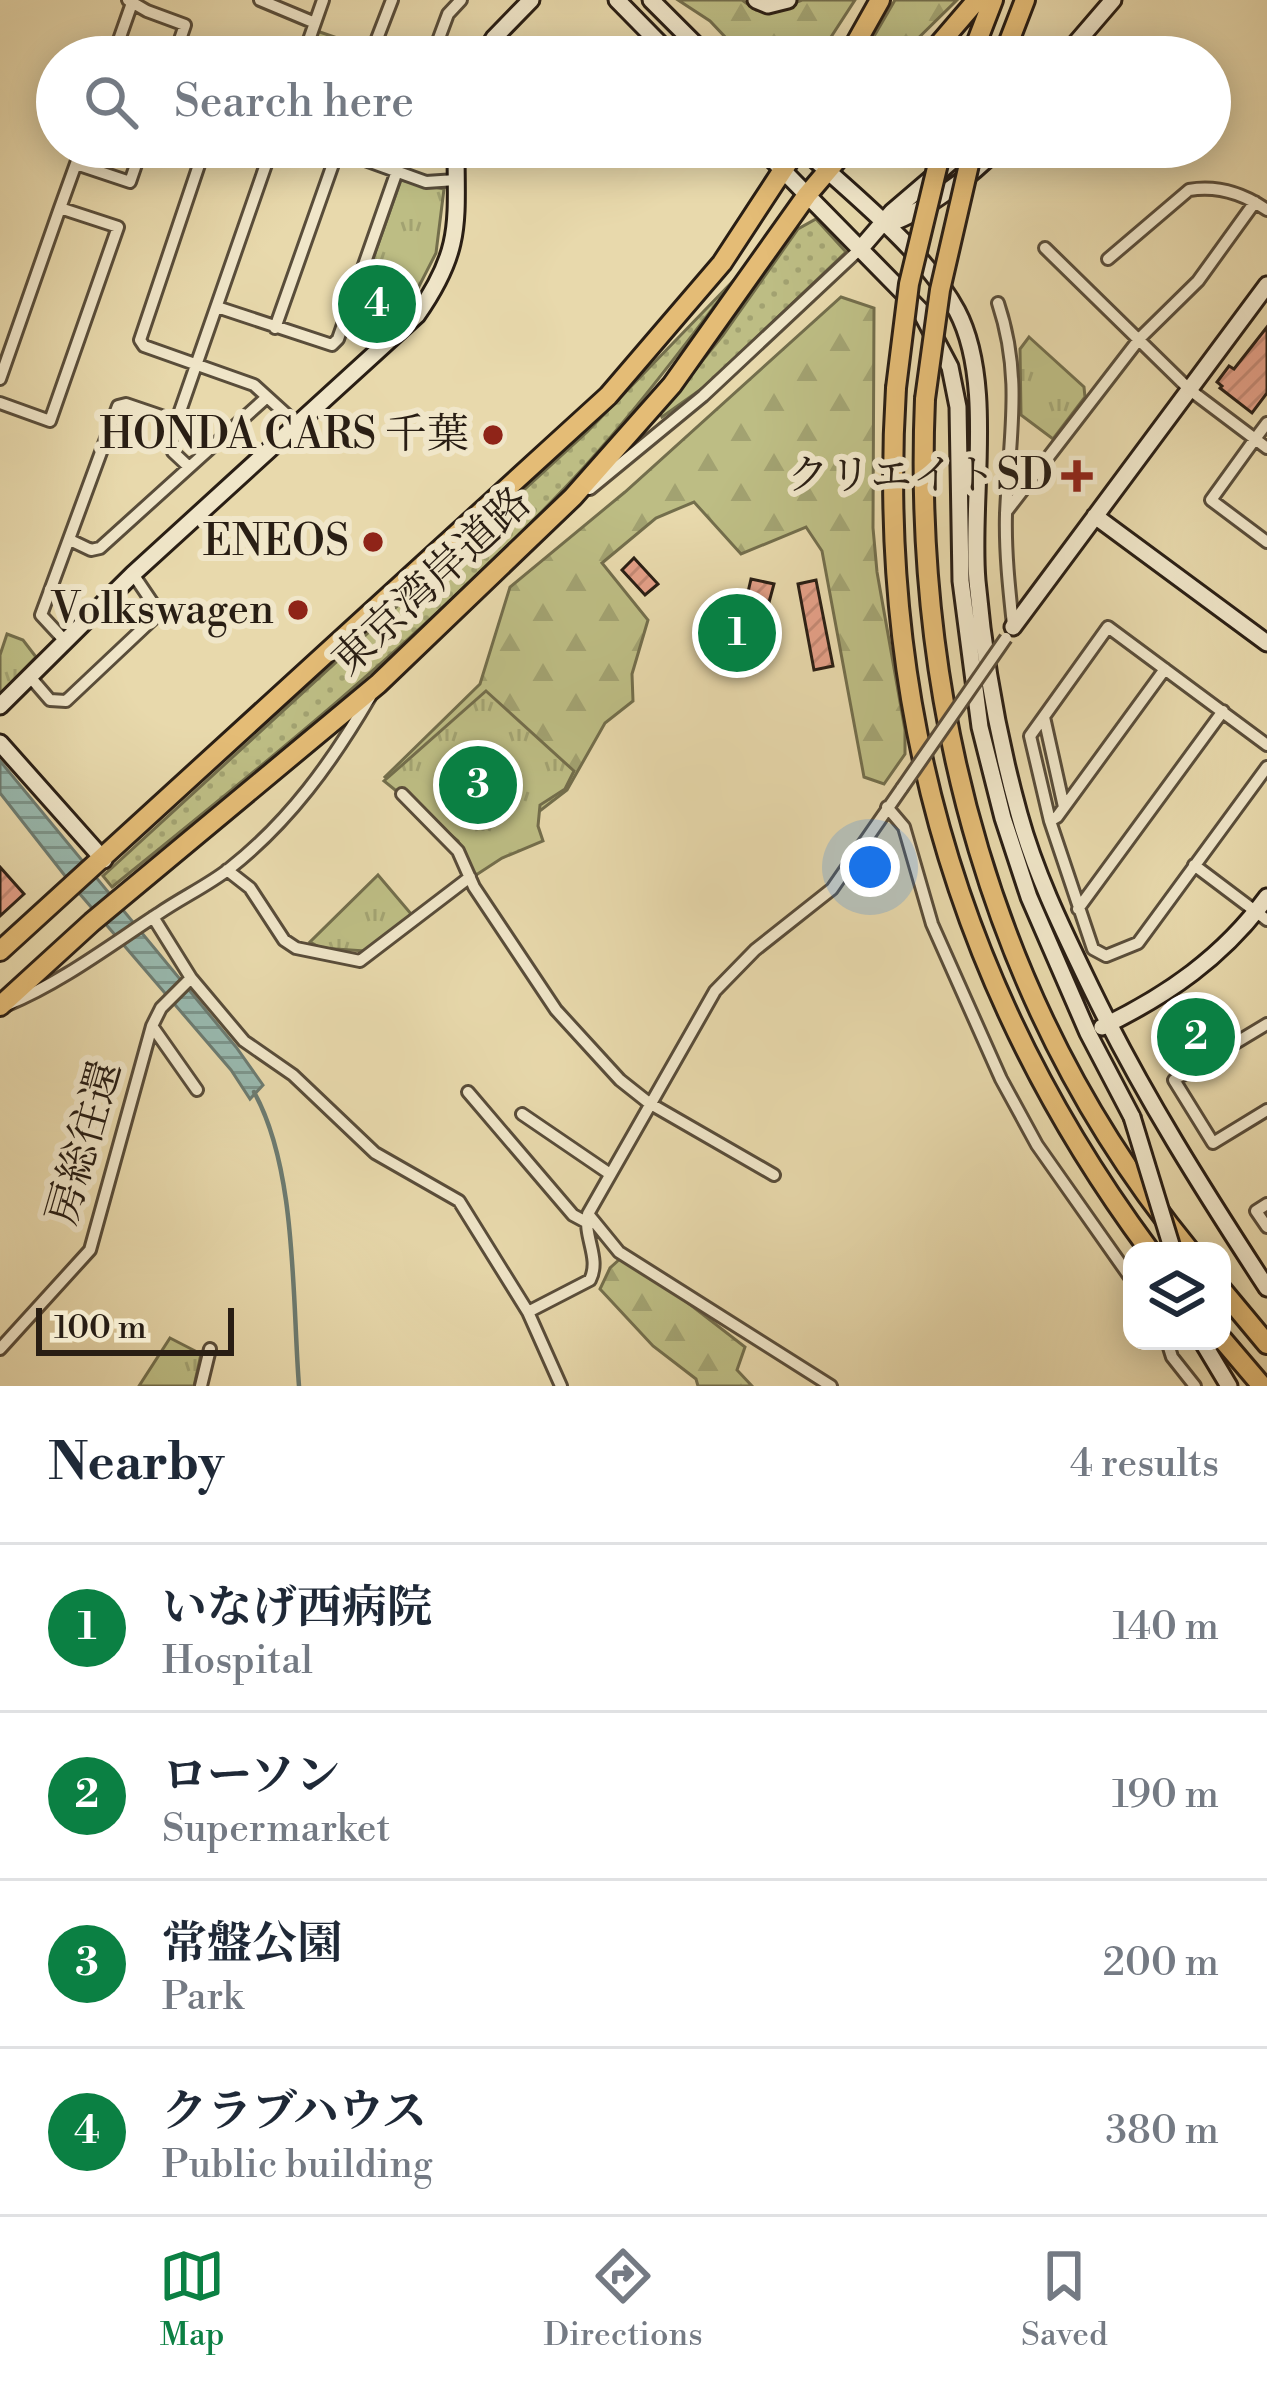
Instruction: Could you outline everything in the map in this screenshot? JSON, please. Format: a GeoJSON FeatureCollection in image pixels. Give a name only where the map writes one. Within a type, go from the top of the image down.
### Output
{"type":"FeatureCollection","features":[{"type":"Feature","properties":{"kind":"highway"},"geometry":{"type":"LineString","coordinates":[[860,36],[880,0]]}},
{"type":"Feature","properties":{"kind":"highway"},"geometry":{"type":"LineString","coordinates":[[946,36],[977,0]]}},
{"type":"Feature","properties":{"kind":"highway"},"geometry":{"type":"LineString","coordinates":[[979,36],[994,0]]}},
{"type":"Feature","properties":{"kind":"highway"},"geometry":{"type":"LineString","coordinates":[[1011,36],[1025,0]]}},
{"type":"Feature","properties":{"kind":"highway","name":"東京湾岸道路"},"geometry":{"type":"LineString","coordinates":[[0,951],[608,396],[705,285],[786,168]]}},
{"type":"Feature","properties":{"kind":"highway","name":"東京湾岸道路"},"geometry":{"type":"LineString","coordinates":[[0,1007],[117,900],[378,684],[530,540],[672,386],[830,168]]}},
{"type":"Feature","properties":{"kind":"highway"},"geometry":{"type":"LineString","coordinates":[[937,168],[909,284],[896,388],[891,488],[896,596],[912,710],[937,824],[973,934],[1046,1090],[1144,1242]]}},
{"type":"Feature","properties":{"kind":"highway"},"geometry":{"type":"LineString","coordinates":[[966,168],[944,267],[926,399],[924,540],[934,648],[952,759],[982,867],[1021,970],[1075,1079],[1134,1175],[1183,1242]]}},
{"type":"Feature","properties":{"kind":"highway"},"geometry":{"type":"LineString","coordinates":[[1231,1301],[1267,1344]]}},
{"type":"Feature","properties":{"kind":"highway"},"geometry":{"type":"LineString","coordinates":[[1218,1350],[1262,1386]]}},
{"type":"Feature","properties":{"kind":"street"},"geometry":{"type":"LineString","coordinates":[[260,0],[314,23]]}},
{"type":"Feature","properties":{"kind":"street"},"geometry":{"type":"LineString","coordinates":[[310,36],[323,0]]}},
{"type":"Feature","properties":{"kind":"street"},"geometry":{"type":"LineString","coordinates":[[378,36],[392,0]]}},
{"type":"Feature","properties":{"kind":"street"},"geometry":{"type":"LineString","coordinates":[[440,36],[448,14],[461,0]]}},
{"type":"Feature","properties":{"kind":"street"},"geometry":{"type":"LineString","coordinates":[[496,36],[531,0]]}},
{"type":"Feature","properties":{"kind":"street"},"geometry":{"type":"LineString","coordinates":[[617,0],[652,36]]}},
{"type":"Feature","properties":{"kind":"street"},"geometry":{"type":"LineString","coordinates":[[651,0],[687,36]]}},
{"type":"Feature","properties":{"kind":"street"},"geometry":{"type":"LineString","coordinates":[[756,0],[768,5],[788,0]]}},
{"type":"Feature","properties":{"kind":"street"},"geometry":{"type":"LineString","coordinates":[[1082,36],[1113,0]]}},
{"type":"Feature","properties":{"kind":"street"},"geometry":{"type":"LineString","coordinates":[[119,36],[130,2],[185,25],[181,36]]}},
{"type":"Feature","properties":{"kind":"street"},"geometry":{"type":"LineString","coordinates":[[0,379],[75,168]]}},
{"type":"Feature","properties":{"kind":"street"},"geometry":{"type":"LineString","coordinates":[[88,168],[130,182],[135,168]]}},
{"type":"Feature","properties":{"kind":"street"},"geometry":{"type":"LineString","coordinates":[[198,168],[140,334],[144,346],[254,385],[298,425]]}},
{"type":"Feature","properties":{"kind":"street"},"geometry":{"type":"LineString","coordinates":[[189,467],[170,446],[176,421],[265,168]]}},
{"type":"Feature","properties":{"kind":"street"},"geometry":{"type":"LineString","coordinates":[[275,328],[328,168]]}},
{"type":"Feature","properties":{"kind":"street"},"geometry":{"type":"LineString","coordinates":[[389,168],[426,182],[456,180]]}},
{"type":"Feature","properties":{"kind":"street"},"geometry":{"type":"LineString","coordinates":[[0,706],[133,574],[397,336],[440,283],[454,245],[459,210],[456,168]]}},
{"type":"Feature","properties":{"kind":"street"},"geometry":{"type":"LineString","coordinates":[[779,168],[920,310],[954,378],[961,581],[980,727],[1029,897],[1088,1033],[1132,1118],[1170,1242]]}},
{"type":"Feature","properties":{"kind":"street"},"geometry":{"type":"LineString","coordinates":[[824,168],[937,281],[958,313],[971,346],[978,386],[977,581],[996,718],[1018,812],[1045,892],[1108,1024],[1167,1134],[1267,1288]]}},
{"type":"Feature","properties":{"kind":"street"},"geometry":{"type":"LineString","coordinates":[[530,540],[703,396],[861,248],[892,212],[945,168]]}},
{"type":"Feature","properties":{"kind":"street"},"geometry":{"type":"LineString","coordinates":[[884,225],[907,216],[976,168]]}},
{"type":"Feature","properties":{"kind":"street"},"geometry":{"type":"LineString","coordinates":[[217,307],[325,346],[338,339],[397,171]]}},
{"type":"Feature","properties":{"kind":"street"},"geometry":{"type":"LineString","coordinates":[[1006,512],[1140,338],[1198,281],[1261,206],[1222,191],[1190,190],[1108,259]]}},
{"type":"Feature","properties":{"kind":"street"},"geometry":{"type":"LineString","coordinates":[[0,404],[50,421],[118,227],[60,208]]}},
{"type":"Feature","properties":{"kind":"street"},"geometry":{"type":"LineString","coordinates":[[1045,248],[1190,390],[1267,448]]}},
{"type":"Feature","properties":{"kind":"street"},"geometry":{"type":"LineString","coordinates":[[528,1312],[590,1280],[595,1270],[587,1218],[716,991],[743,960],[832,889],[1009,632],[1267,285]]}},
{"type":"Feature","properties":{"kind":"street"},"geometry":{"type":"LineString","coordinates":[[998,303],[1014,368],[1006,512],[1009,632]]}},
{"type":"Feature","properties":{"kind":"street"},"geometry":{"type":"LineString","coordinates":[[70,540],[91,550],[100,548],[267,397]]}},
{"type":"Feature","properties":{"kind":"street"},"geometry":{"type":"LineString","coordinates":[[66,643],[41,615],[121,403],[176,421]]}},
{"type":"Feature","properties":{"kind":"street"},"geometry":{"type":"LineString","coordinates":[[1267,423],[1211,500],[1267,542]]}},
{"type":"Feature","properties":{"kind":"street"},"geometry":{"type":"LineString","coordinates":[[1095,516],[1267,643]]}},
{"type":"Feature","properties":{"kind":"street"},"geometry":{"type":"LineString","coordinates":[[31,678],[50,700],[66,701],[154,618],[157,604],[133,574]]}},
{"type":"Feature","properties":{"kind":"street"},"geometry":{"type":"LineString","coordinates":[[1267,745],[1108,627],[1030,736],[1050,821],[1093,949],[1106,956],[1138,943],[1267,766]]}},
{"type":"Feature","properties":{"kind":"street"},"geometry":{"type":"LineString","coordinates":[[1050,821],[1165,669]]}},
{"type":"Feature","properties":{"kind":"street"},"geometry":{"type":"LineString","coordinates":[[0,1007],[48,988],[227,870],[273,831],[338,752],[378,684]]}},
{"type":"Feature","properties":{"kind":"street"},"geometry":{"type":"LineString","coordinates":[[1078,909],[1223,711]]}},
{"type":"Feature","properties":{"kind":"street"},"geometry":{"type":"LineString","coordinates":[[1044,717],[1064,808]]}},
{"type":"Feature","properties":{"kind":"street"},"geometry":{"type":"LineString","coordinates":[[0,742],[89,872]]}},
{"type":"Feature","properties":{"kind":"street"},"geometry":{"type":"LineString","coordinates":[[402,794],[458,851],[556,1010],[620,1080],[650,1103],[774,1175]]}},
{"type":"Feature","properties":{"kind":"street"},"geometry":{"type":"LineString","coordinates":[[887,808],[904,826],[932,924],[1001,1079],[1037,1145],[1123,1267]]}},
{"type":"Feature","properties":{"kind":"street"},"geometry":{"type":"LineString","coordinates":[[1194,865],[1262,915]]}},
{"type":"Feature","properties":{"kind":"street"},"geometry":{"type":"LineString","coordinates":[[227,870],[250,888],[284,940],[296,948],[360,961],[470,877]]}},
{"type":"Feature","properties":{"kind":"street"},"geometry":{"type":"LineString","coordinates":[[1088,1033],[1197,972],[1262,915],[1267,897]]}},
{"type":"Feature","properties":{"kind":"street"},"geometry":{"type":"LineString","coordinates":[[149,921],[189,981],[244,1041],[293,1075],[375,1154],[459,1201],[528,1312],[561,1386]]}},
{"type":"Feature","properties":{"kind":"street","name":"房総往還"},"geometry":{"type":"LineString","coordinates":[[0,1349],[91,1250],[152,1026],[189,981]]}},
{"type":"Feature","properties":{"kind":"street"},"geometry":{"type":"LineString","coordinates":[[1267,1024],[1174,1080],[1213,1144],[1267,1110]]}},
{"type":"Feature","properties":{"kind":"street"},"geometry":{"type":"LineString","coordinates":[[152,1026],[197,1090]]}},
{"type":"Feature","properties":{"kind":"street"},"geometry":{"type":"LineString","coordinates":[[468,1092],[573,1215],[587,1218],[619,1252],[831,1386]]}},
{"type":"Feature","properties":{"kind":"street"},"geometry":{"type":"LineString","coordinates":[[522,1114],[610,1174]]}},
{"type":"Feature","properties":{"kind":"street"},"geometry":{"type":"LineString","coordinates":[[1267,1204],[1256,1210],[1267,1228]]}},
{"type":"Feature","properties":{"kind":"street"},"geometry":{"type":"LineString","coordinates":[[201,1386],[210,1349]]}},
{"type":"Feature","properties":{"kind":"street"},"geometry":{"type":"LineString","coordinates":[[1170,1350],[1195,1386]]}},
{"type":"Feature","properties":{"kind":"street"},"geometry":{"type":"LineString","coordinates":[[1213,1350],[1222,1382]]}},
{"type":"Feature","properties":{"kind":"green space"},"geometry":{"type":"Polygon","coordinates":[[[678,0],[742,0],[756,10],[774,11],[802,0],[855,0],[832,36],[724,36],[678,0]]]}},
{"type":"Feature","properties":{"kind":"green space"},"geometry":{"type":"Polygon","coordinates":[[[895,0],[957,0],[920,36],[874,36],[895,0]]]}},
{"type":"Feature","properties":{"kind":"green space"},"geometry":{"type":"Polygon","coordinates":[[[401,180],[444,189],[436,253],[412,300],[364,284],[401,180]]]}},
{"type":"Feature","properties":{"kind":"green space"},"geometry":{"type":"Polygon","coordinates":[[[816,219],[846,252],[707,385],[662,417],[660,413],[723,335],[798,229],[816,219]]]}},
{"type":"Feature","properties":{"kind":"green space"},"geometry":{"type":"Polygon","coordinates":[[[735,279],[604,445],[504,549],[340,699],[112,887],[103,876],[587,432],[735,279]]]}},
{"type":"Feature","properties":{"kind":"green space"},"geometry":{"type":"Polygon","coordinates":[[[841,297],[874,308],[873,528],[905,754],[884,784],[864,777],[822,551],[806,527],[741,554],[694,502],[656,518],[602,563],[648,620],[632,674],[633,701],[605,723],[567,790],[498,843],[462,841],[385,777],[480,684],[510,587],[625,492],[841,297]]]}},
{"type":"Feature","properties":{"kind":"green space"},"geometry":{"type":"Polygon","coordinates":[[[1029,337],[1084,387],[1085,397],[1053,439],[1021,415],[1020,349],[1029,337]]]}},
{"type":"Feature","properties":{"kind":"green space"},"geometry":{"type":"Polygon","coordinates":[[[7,634],[23,640],[36,657],[0,694],[0,655],[7,634]]]}},
{"type":"Feature","properties":{"kind":"green space"},"geometry":{"type":"Polygon","coordinates":[[[486,691],[574,771],[565,789],[540,805],[538,826],[543,841],[502,858],[473,877],[458,841],[384,781],[486,691]]]}},
{"type":"Feature","properties":{"kind":"green space"},"geometry":{"type":"Polygon","coordinates":[[[378,875],[412,915],[365,951],[321,948],[310,942],[378,875]]]}},
{"type":"Feature","properties":{"kind":"green space"},"geometry":{"type":"Polygon","coordinates":[[[621,1258],[661,1282],[745,1347],[737,1370],[752,1386],[698,1386],[696,1379],[653,1346],[600,1289],[621,1258]]]}},
{"type":"Feature","properties":{"kind":"green space"},"geometry":{"type":"Polygon","coordinates":[[[170,1338],[201,1354],[194,1386],[139,1386],[170,1338]]]}},
{"type":"Feature","properties":{"kind":"water"},"geometry":{"type":"Polygon","coordinates":[[[0,761],[236,1047],[263,1085],[250,1099],[231,1070],[0,793],[0,761]]]}},
{"type":"Feature","properties":{"kind":"building"},"geometry":{"type":"Polygon","coordinates":[[[1267,327],[1267,393],[1252,413],[1217,382],[1229,366],[1234,369],[1267,327]]]}},
{"type":"Feature","properties":{"kind":"building"},"geometry":{"type":"Polygon","coordinates":[[[634,558],[658,584],[645,595],[622,570],[634,558]]]}},
{"type":"Feature","properties":{"kind":"building"},"geometry":{"type":"Polygon","coordinates":[[[751,579],[774,584],[755,654],[735,649],[751,579]]]}},
{"type":"Feature","properties":{"kind":"building"},"geometry":{"type":"Polygon","coordinates":[[[816,580],[833,666],[814,670],[798,584],[816,580]]]}},
{"type":"Feature","properties":{"kind":"building"},"geometry":{"type":"Polygon","coordinates":[[[0,867],[24,894],[0,916],[0,867]]]}},
{"type":"Feature","properties":{"kind":"building"},"geometry":{"type":"Polygon","coordinates":[[[1203,1015],[1216,1039],[1196,1052],[1182,1026],[1203,1015]]]}},
{"type":"Feature","properties":{"kind":"waterway"},"geometry":{"type":"LineString","coordinates":[[254,1092],[268,1123],[285,1195],[299,1386]]}},
{"type":"Feature","properties":{"kind":"place","name":"クラブハウス"},"geometry":{"type":"Point","coordinates":[377,304]}},
{"type":"Feature","properties":{"kind":"place","name":"HONDA CARS 千葉"},"geometry":{"type":"Point","coordinates":[493,435]}},
{"type":"Feature","properties":{"kind":"place","name":"クリエイトSD"},"geometry":{"type":"Point","coordinates":[1077,476]}},
{"type":"Feature","properties":{"kind":"place","name":"ENEOS"},"geometry":{"type":"Point","coordinates":[373,542]}},
{"type":"Feature","properties":{"kind":"place","name":"Volkswagen"},"geometry":{"type":"Point","coordinates":[298,610]}},
{"type":"Feature","properties":{"kind":"place","name":"いなげ西病院"},"geometry":{"type":"Point","coordinates":[737,633]}},
{"type":"Feature","properties":{"kind":"place","name":"常盤公園"},"geometry":{"type":"Point","coordinates":[478,785]}},
{"type":"Feature","properties":{"kind":"place","name":"ローソン"},"geometry":{"type":"Point","coordinates":[1196,1037]}}]}
